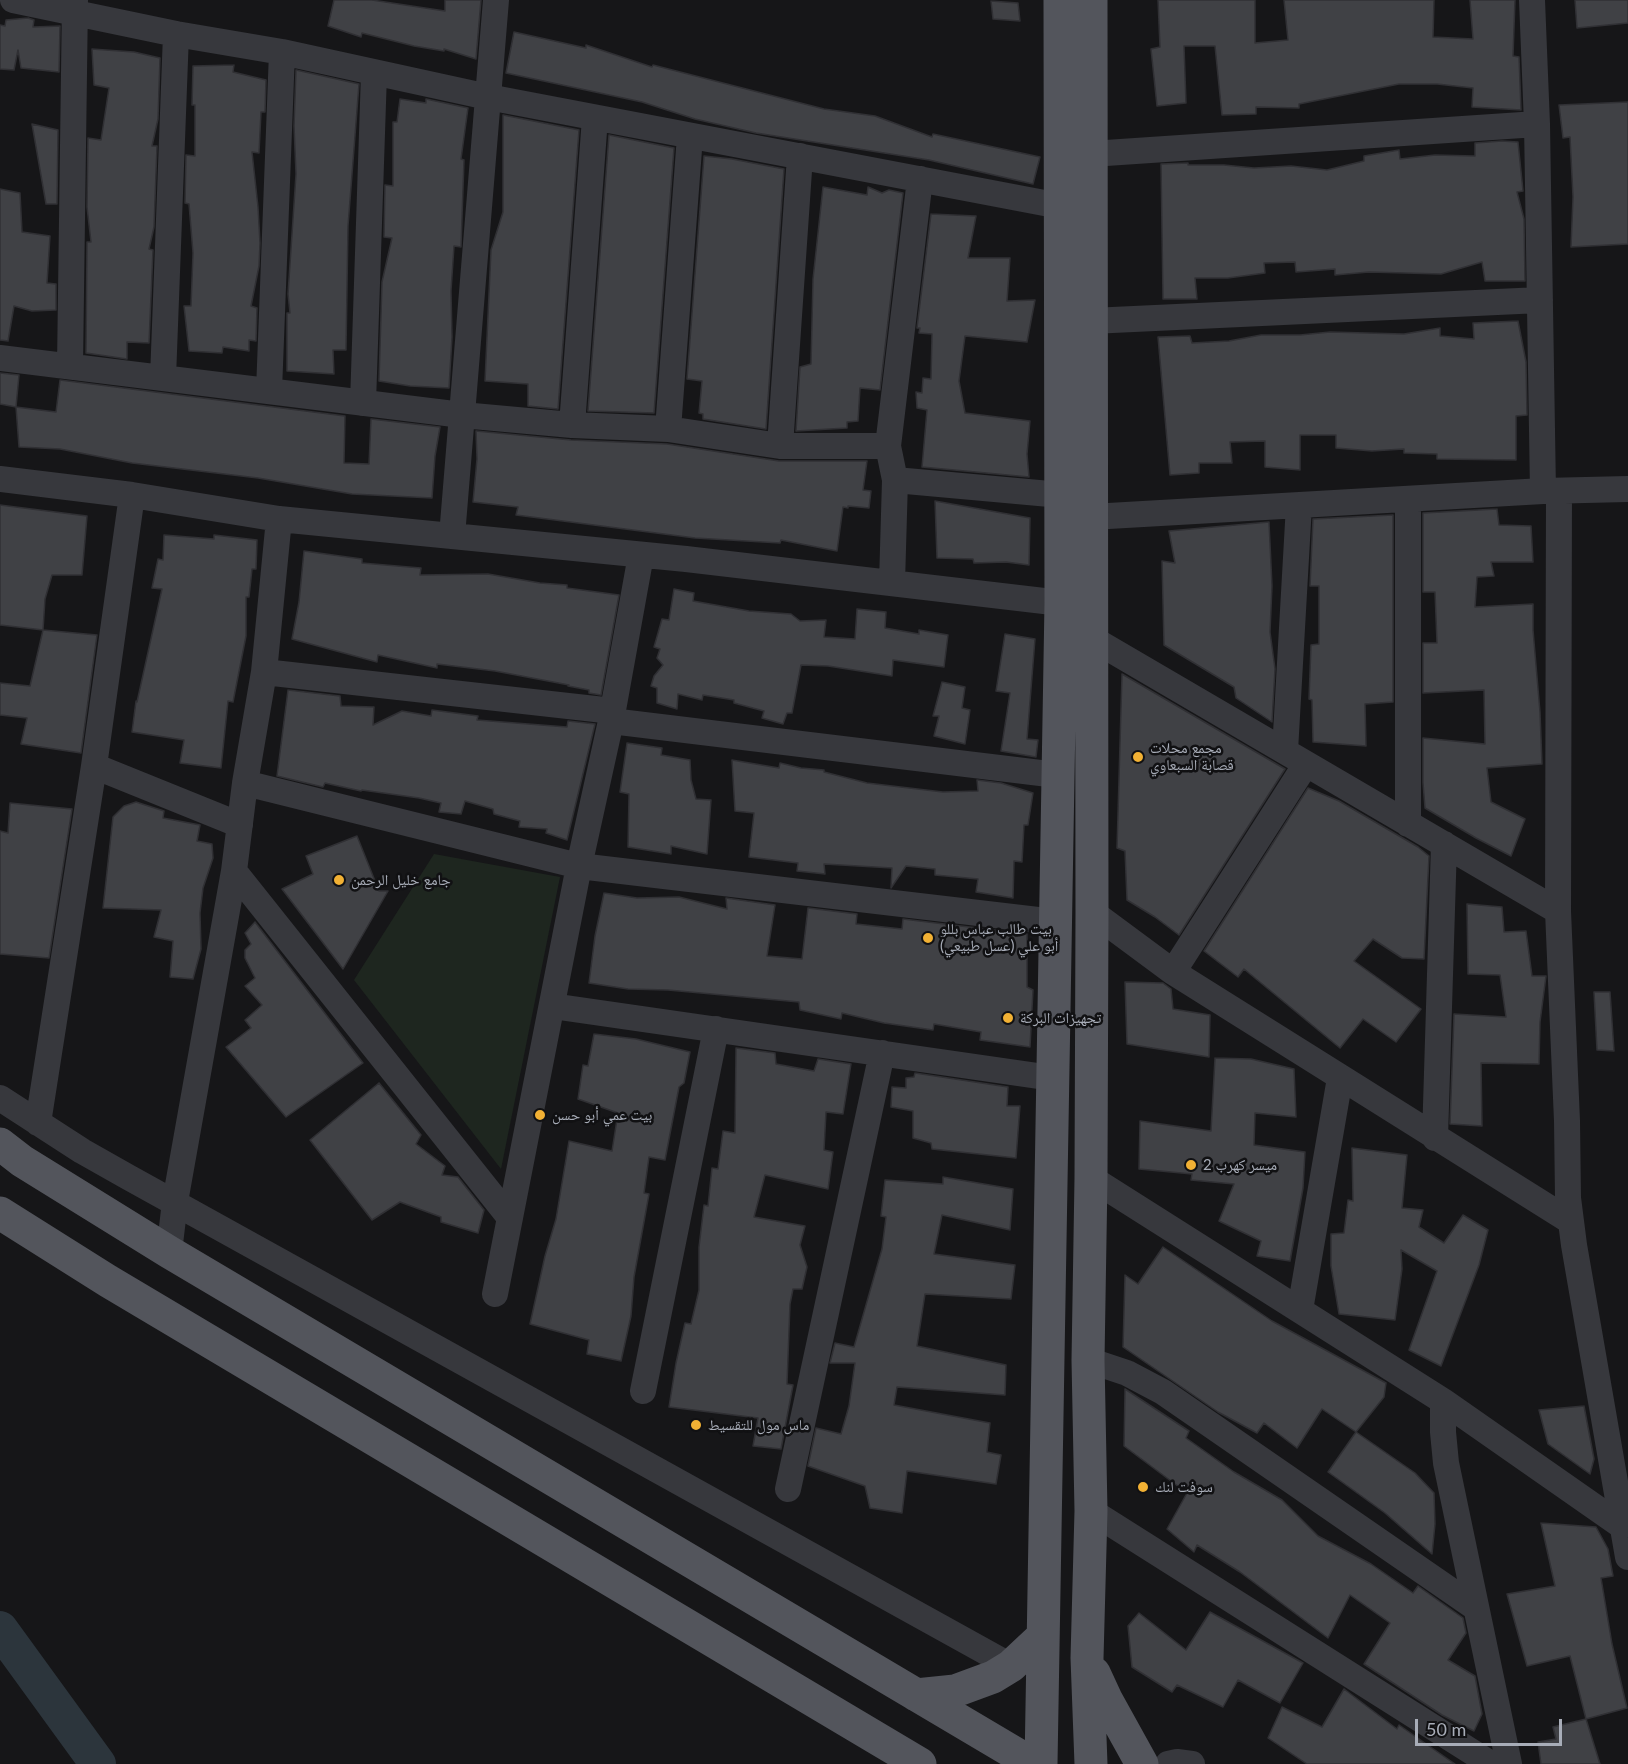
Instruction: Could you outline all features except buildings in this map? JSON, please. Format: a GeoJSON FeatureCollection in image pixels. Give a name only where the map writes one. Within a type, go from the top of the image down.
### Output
{"type":"FeatureCollection","features":[{"type":"Feature","properties":{"kind":"main road"},"geometry":{"type":"LineString","coordinates":[[1041,1764],[1061,603],[1060,0]]}},
{"type":"Feature","properties":{"kind":"main road"},"geometry":{"type":"LineString","coordinates":[[1091,0],[1092,912],[1088,1360],[1091,1511],[1087,1658],[1091,1764]]}},
{"type":"Feature","properties":{"kind":"main road"},"geometry":{"type":"LineString","coordinates":[[0,1144],[22,1161],[169,1252],[1033,1764]]}},
{"type":"Feature","properties":{"kind":"main road"},"geometry":{"type":"LineString","coordinates":[[0,1213],[108,1281],[920,1764]]}},
{"type":"Feature","properties":{"kind":"main road"},"geometry":{"type":"LineString","coordinates":[[916,1695],[936,1694],[973,1686],[1011,1666],[1042,1637]]}},
{"type":"Feature","properties":{"kind":"main road"},"geometry":{"type":"LineString","coordinates":[[1087,1658],[1106,1699],[1142,1764]]}},
{"type":"Feature","properties":{"kind":"street"},"geometry":{"type":"LineString","coordinates":[[13,0],[75,6],[176,34],[282,52],[488,97],[1060,206]]}},
{"type":"Feature","properties":{"kind":"street"},"geometry":{"type":"LineString","coordinates":[[452,536],[496,0]]}},
{"type":"Feature","properties":{"kind":"street"},"geometry":{"type":"LineString","coordinates":[[1532,0],[1540,300],[1551,491],[1558,911],[1570,1221],[1628,1557]]}},
{"type":"Feature","properties":{"kind":"street"},"geometry":{"type":"LineString","coordinates":[[70,366],[75,6]]}},
{"type":"Feature","properties":{"kind":"street"},"geometry":{"type":"LineString","coordinates":[[163,378],[176,34]]}},
{"type":"Feature","properties":{"kind":"street"},"geometry":{"type":"LineString","coordinates":[[269,391],[282,52]]}},
{"type":"Feature","properties":{"kind":"street"},"geometry":{"type":"LineString","coordinates":[[363,402],[374,73]]}},
{"type":"Feature","properties":{"kind":"street"},"geometry":{"type":"LineString","coordinates":[[572,426],[595,118]]}},
{"type":"Feature","properties":{"kind":"street"},"geometry":{"type":"LineString","coordinates":[[1091,154],[1537,124]]}},
{"type":"Feature","properties":{"kind":"street"},"geometry":{"type":"LineString","coordinates":[[668,429],[690,136]]}},
{"type":"Feature","properties":{"kind":"street"},"geometry":{"type":"LineString","coordinates":[[780,446],[800,156]]}},
{"type":"Feature","properties":{"kind":"street"},"geometry":{"type":"LineString","coordinates":[[892,583],[895,480],[888,446],[920,179]]}},
{"type":"Feature","properties":{"kind":"street"},"geometry":{"type":"LineString","coordinates":[[1091,321],[1540,300]]}},
{"type":"Feature","properties":{"kind":"street"},"geometry":{"type":"LineString","coordinates":[[0,358],[462,415],[572,426],[668,429],[780,446],[888,446]]}},
{"type":"Feature","properties":{"kind":"street"},"geometry":{"type":"LineString","coordinates":[[0,479],[132,495],[279,519],[641,555],[1061,603]]}},
{"type":"Feature","properties":{"kind":"street"},"geometry":{"type":"LineString","coordinates":[[895,480],[1061,495]]}},
{"type":"Feature","properties":{"kind":"street"},"geometry":{"type":"LineString","coordinates":[[1091,517],[1551,491],[1628,489]]}},
{"type":"Feature","properties":{"kind":"street"},"geometry":{"type":"LineString","coordinates":[[38,1123],[94,766],[132,495]]}},
{"type":"Feature","properties":{"kind":"street"},"geometry":{"type":"LineString","coordinates":[[1408,499],[1408,824]]}},
{"type":"Feature","properties":{"kind":"street"},"geometry":{"type":"LineString","coordinates":[[1173,972],[1296,758],[1299,505]]}},
{"type":"Feature","properties":{"kind":"street"},"geometry":{"type":"LineString","coordinates":[[169,1252],[175,1202],[234,871],[245,783],[264,672],[279,519]]}},
{"type":"Feature","properties":{"kind":"street"},"geometry":{"type":"LineString","coordinates":[[495,1294],[579,866],[612,716],[641,555]]}},
{"type":"Feature","properties":{"kind":"street"},"geometry":{"type":"LineString","coordinates":[[1091,638],[1558,911]]}},
{"type":"Feature","properties":{"kind":"street"},"geometry":{"type":"LineString","coordinates":[[264,672],[1057,775]]}},
{"type":"Feature","properties":{"kind":"street"},"geometry":{"type":"LineString","coordinates":[[94,766],[240,825]]}},
{"type":"Feature","properties":{"kind":"street"},"geometry":{"type":"LineString","coordinates":[[245,783],[579,866],[1055,922]]}},
{"type":"Feature","properties":{"kind":"street"},"geometry":{"type":"LineString","coordinates":[[1436,1138],[1444,844]]}},
{"type":"Feature","properties":{"kind":"street"},"geometry":{"type":"LineString","coordinates":[[234,871],[510,1218]]}},
{"type":"Feature","properties":{"kind":"street"},"geometry":{"type":"LineString","coordinates":[[1092,912],[1173,972],[1570,1221]]}},
{"type":"Feature","properties":{"kind":"street"},"geometry":{"type":"LineString","coordinates":[[552,1006],[1052,1078]]}},
{"type":"Feature","properties":{"kind":"street"},"geometry":{"type":"LineString","coordinates":[[643,1391],[716,1029]]}},
{"type":"Feature","properties":{"kind":"street"},"geometry":{"type":"LineString","coordinates":[[788,1489],[882,1053]]}},
{"type":"Feature","properties":{"kind":"street"},"geometry":{"type":"LineString","coordinates":[[1300,1310],[1340,1078]]}},
{"type":"Feature","properties":{"kind":"street"},"geometry":{"type":"LineString","coordinates":[[0,1098],[110,1167],[1011,1666]]}},
{"type":"Feature","properties":{"kind":"street"},"geometry":{"type":"LineString","coordinates":[[1091,1178],[1443,1401],[1622,1526]]}},
{"type":"Feature","properties":{"kind":"street"},"geometry":{"type":"LineString","coordinates":[[1088,1360],[1126,1373],[1163,1392],[1476,1608]]}},
{"type":"Feature","properties":{"kind":"street"},"geometry":{"type":"LineString","coordinates":[[1443,1401],[1446,1463],[1509,1764]]}},
{"type":"Feature","properties":{"kind":"street"},"geometry":{"type":"LineString","coordinates":[[1091,1511],[1491,1764]]}},
{"type":"Feature","properties":{"kind":"street"},"geometry":{"type":"LineString","coordinates":[[1168,1764],[1177,1762],[1192,1764]]}},
{"type":"Feature","properties":{"kind":"shaded area"},"geometry":{"type":"Polygon","coordinates":[[[434,854],[560,877],[501,1169],[354,980],[434,854]]]}},
{"type":"Feature","properties":{"kind":"waterway"},"geometry":{"type":"LineString","coordinates":[[0,1629],[98,1764]]}},
{"type":"Feature","properties":{"kind":"place","name":"مجمع محلات قصابة السبعاوي"},"geometry":{"type":"Point","coordinates":[1138,757]}},
{"type":"Feature","properties":{"kind":"place","name":"جامع خليل الرحمن"},"geometry":{"type":"Point","coordinates":[339,880]}},
{"type":"Feature","properties":{"kind":"place","name":"بيت طالب عباس بللو أبو علي (عسل طبيعي)"},"geometry":{"type":"Point","coordinates":[928,938]}},
{"type":"Feature","properties":{"kind":"place","name":"تجهيزات البركة"},"geometry":{"type":"Point","coordinates":[1008,1018]}},
{"type":"Feature","properties":{"kind":"place","name":"بيت عمي أبو حسن"},"geometry":{"type":"Point","coordinates":[540,1115]}},
{"type":"Feature","properties":{"kind":"place","name":"ميسر كهرب 2"},"geometry":{"type":"Point","coordinates":[1191,1165]}},
{"type":"Feature","properties":{"kind":"place","name":"ماس مول للتقسيط"},"geometry":{"type":"Point","coordinates":[696,1425]}},
{"type":"Feature","properties":{"kind":"place","name":"سوفت لنك"},"geometry":{"type":"Point","coordinates":[1143,1487]}}]}
